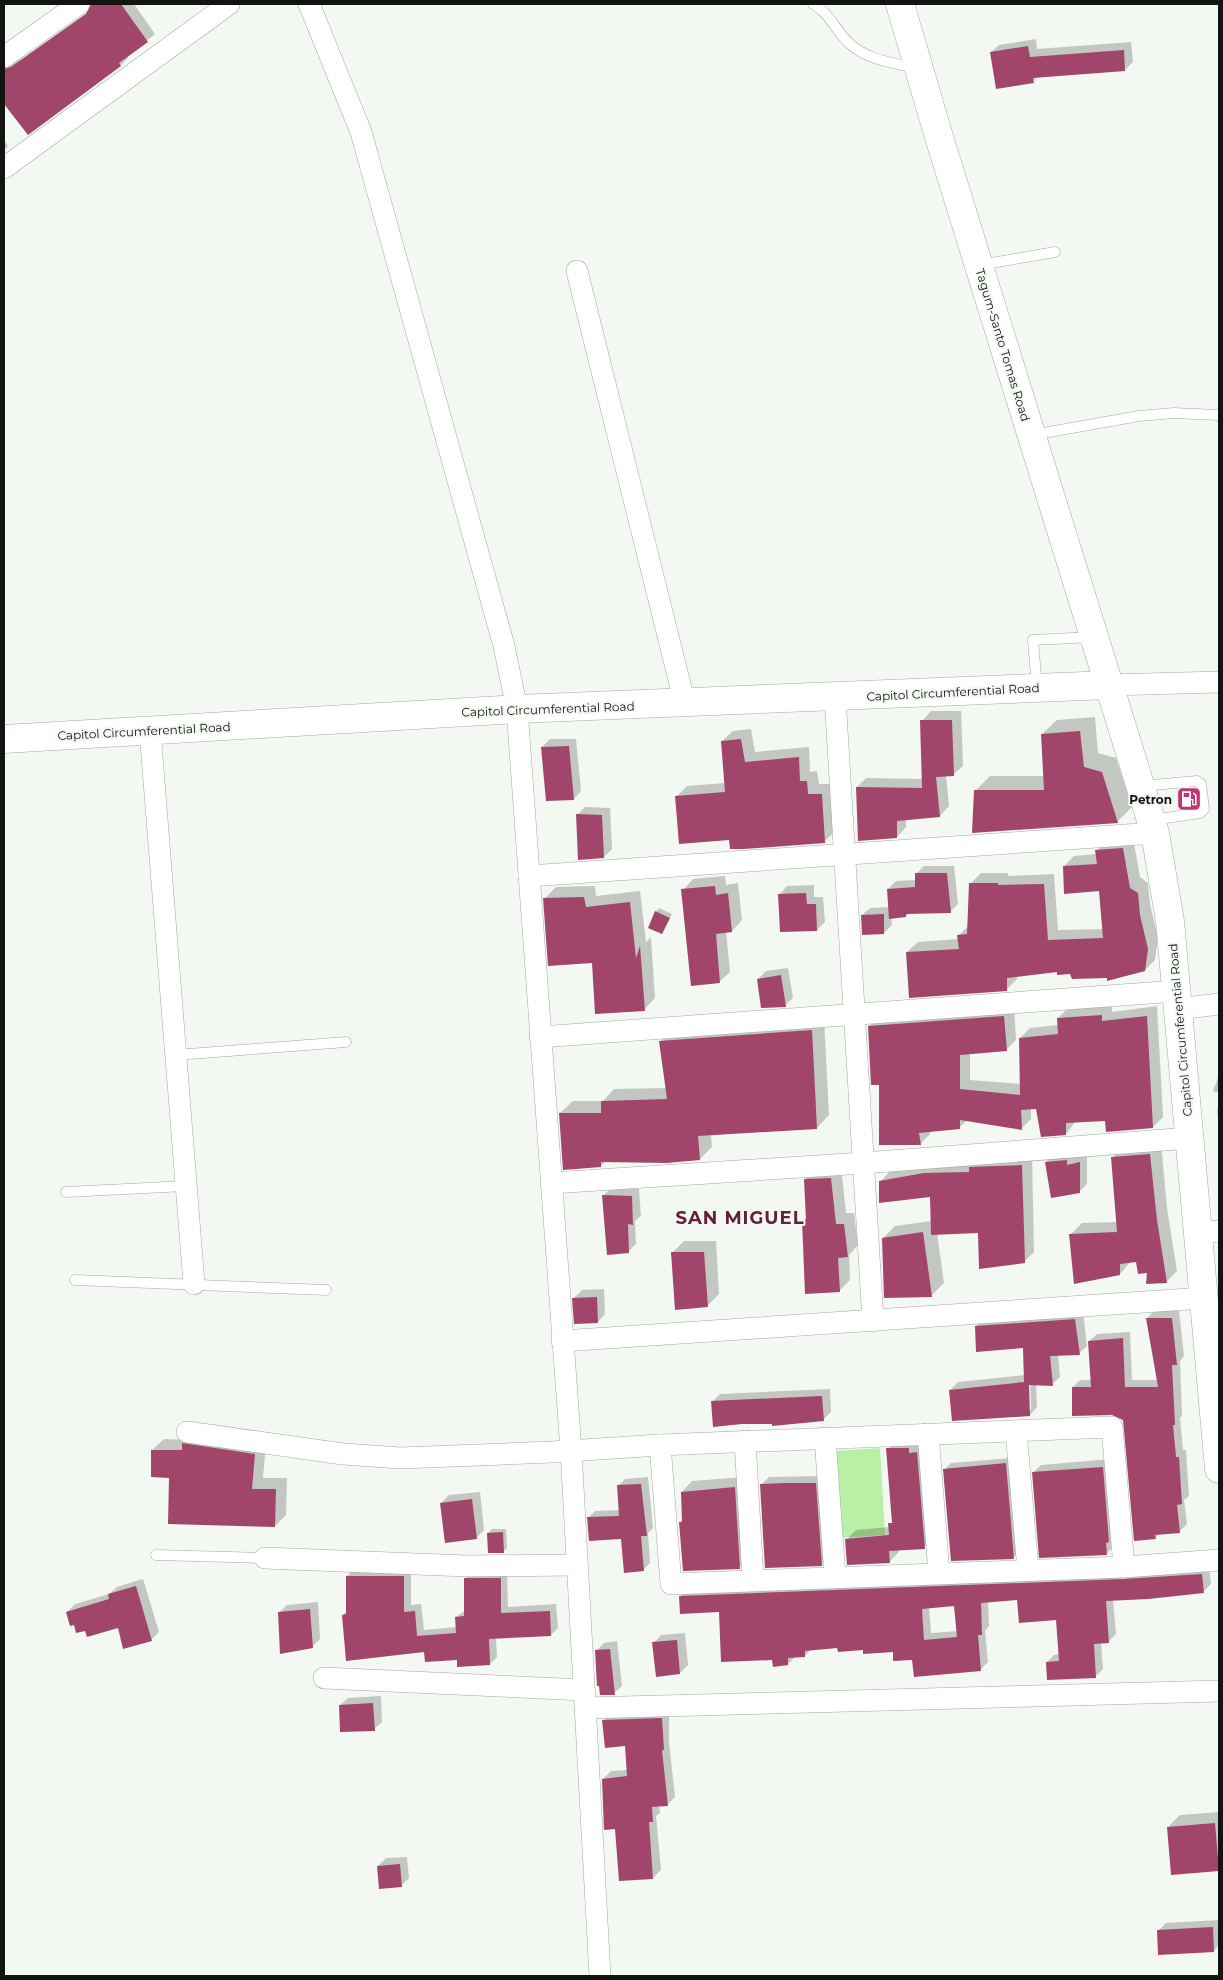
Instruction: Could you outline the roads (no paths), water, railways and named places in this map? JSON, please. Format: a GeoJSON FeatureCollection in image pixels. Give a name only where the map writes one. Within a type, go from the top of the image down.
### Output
{"type":"FeatureCollection","features":[{"type":"Feature","properties":{"kind":"main road","name":"Tagum-Santo Tomas Road"},"geometry":{"type":"LineString","coordinates":[[900,4],[1031,436],[1109,685]]}},
{"type":"Feature","properties":{"kind":"main road","name":"Capitol Circumferential Road"},"geometry":{"type":"LineString","coordinates":[[4,739],[517,709],[685,704],[1109,685],[1153,826],[1170,921],[1190,1138],[1209,1232],[1204,1298],[1215,1361],[1219,1469]]}},
{"type":"Feature","properties":{"kind":"street"},"geometry":{"type":"LineString","coordinates":[[4,57],[78,4]]}},
{"type":"Feature","properties":{"kind":"street"},"geometry":{"type":"LineString","coordinates":[[4,168],[229,4]]}},
{"type":"Feature","properties":{"kind":"street"},"geometry":{"type":"LineString","coordinates":[[309,4],[361,132],[504,646],[517,709],[571,1450],[600,1976]]}},
{"type":"Feature","properties":{"kind":"street"},"geometry":{"type":"LineString","coordinates":[[577,271],[685,704]]}},
{"type":"Feature","properties":{"kind":"street"},"geometry":{"type":"LineString","coordinates":[[1109,685],[1219,682]]}},
{"type":"Feature","properties":{"kind":"street"},"geometry":{"type":"LineString","coordinates":[[834,697],[873,1321]]}},
{"type":"Feature","properties":{"kind":"street"},"geometry":{"type":"LineString","coordinates":[[150,731],[194,1284]]}},
{"type":"Feature","properties":{"kind":"street"},"geometry":{"type":"LineString","coordinates":[[529,876],[844,854],[1153,826]]}},
{"type":"Feature","properties":{"kind":"street"},"geometry":{"type":"LineString","coordinates":[[540,1037],[854,1014],[1178,1000],[1219,1004]]}},
{"type":"Feature","properties":{"kind":"street"},"geometry":{"type":"LineString","coordinates":[[551,1182],[864,1163],[1190,1138]]}},
{"type":"Feature","properties":{"kind":"street"},"geometry":{"type":"LineString","coordinates":[[562,1341],[1204,1298]]}},
{"type":"Feature","properties":{"kind":"street"},"geometry":{"type":"LineString","coordinates":[[187,1432],[334,1453],[401,1458],[745,1441],[1112,1427],[1124,1567]]}},
{"type":"Feature","properties":{"kind":"street"},"geometry":{"type":"LineString","coordinates":[[1016,1431],[1028,1570]]}},
{"type":"Feature","properties":{"kind":"street"},"geometry":{"type":"LineString","coordinates":[[928,1434],[939,1573]]}},
{"type":"Feature","properties":{"kind":"street"},"geometry":{"type":"LineString","coordinates":[[825,1438],[835,1576]]}},
{"type":"Feature","properties":{"kind":"street"},"geometry":{"type":"LineString","coordinates":[[745,1441],[753,1580]]}},
{"type":"Feature","properties":{"kind":"street"},"geometry":{"type":"LineString","coordinates":[[660,1445],[671,1584],[835,1576],[1124,1567],[1219,1560]]}},
{"type":"Feature","properties":{"kind":"street"},"geometry":{"type":"LineString","coordinates":[[264,1558],[467,1566],[577,1565]]}},
{"type":"Feature","properties":{"kind":"street"},"geometry":{"type":"LineString","coordinates":[[324,1678],[585,1699],[1219,1691]]}},
{"type":"Feature","properties":{"kind":"lane"},"geometry":{"type":"LineString","coordinates":[[813,4],[820,8],[850,44],[879,60],[919,68]]}},
{"type":"Feature","properties":{"kind":"lane"},"geometry":{"type":"LineString","coordinates":[[979,265],[1055,252]]}},
{"type":"Feature","properties":{"kind":"lane"},"geometry":{"type":"LineString","coordinates":[[1031,436],[1138,416],[1174,413],[1218,415]]}},
{"type":"Feature","properties":{"kind":"lane"},"geometry":{"type":"LineString","coordinates":[[1037,688],[1034,640],[1094,637]]}},
{"type":"Feature","properties":{"kind":"lane"},"geometry":{"type":"LineString","coordinates":[[1140,786],[1197,781],[1201,784],[1204,809],[1200,813],[1153,826]]}},
{"type":"Feature","properties":{"kind":"lane"},"geometry":{"type":"LineString","coordinates":[[176,1056],[346,1042]]}},
{"type":"Feature","properties":{"kind":"lane"},"geometry":{"type":"LineString","coordinates":[[66,1192],[186,1186]]}},
{"type":"Feature","properties":{"kind":"lane"},"geometry":{"type":"LineString","coordinates":[[75,1280],[326,1290]]}},
{"type":"Feature","properties":{"kind":"lane"},"geometry":{"type":"LineString","coordinates":[[156,1555],[264,1558]]}},
{"type":"Feature","properties":{"kind":"place","name":"Petron"},"geometry":{"type":"Point","coordinates":[1189,799]}},
{"type":"Feature","properties":{"kind":"district","name":"SAN MIGUEL"},"geometry":{"type":"Point","coordinates":[740,1218]}}]}
